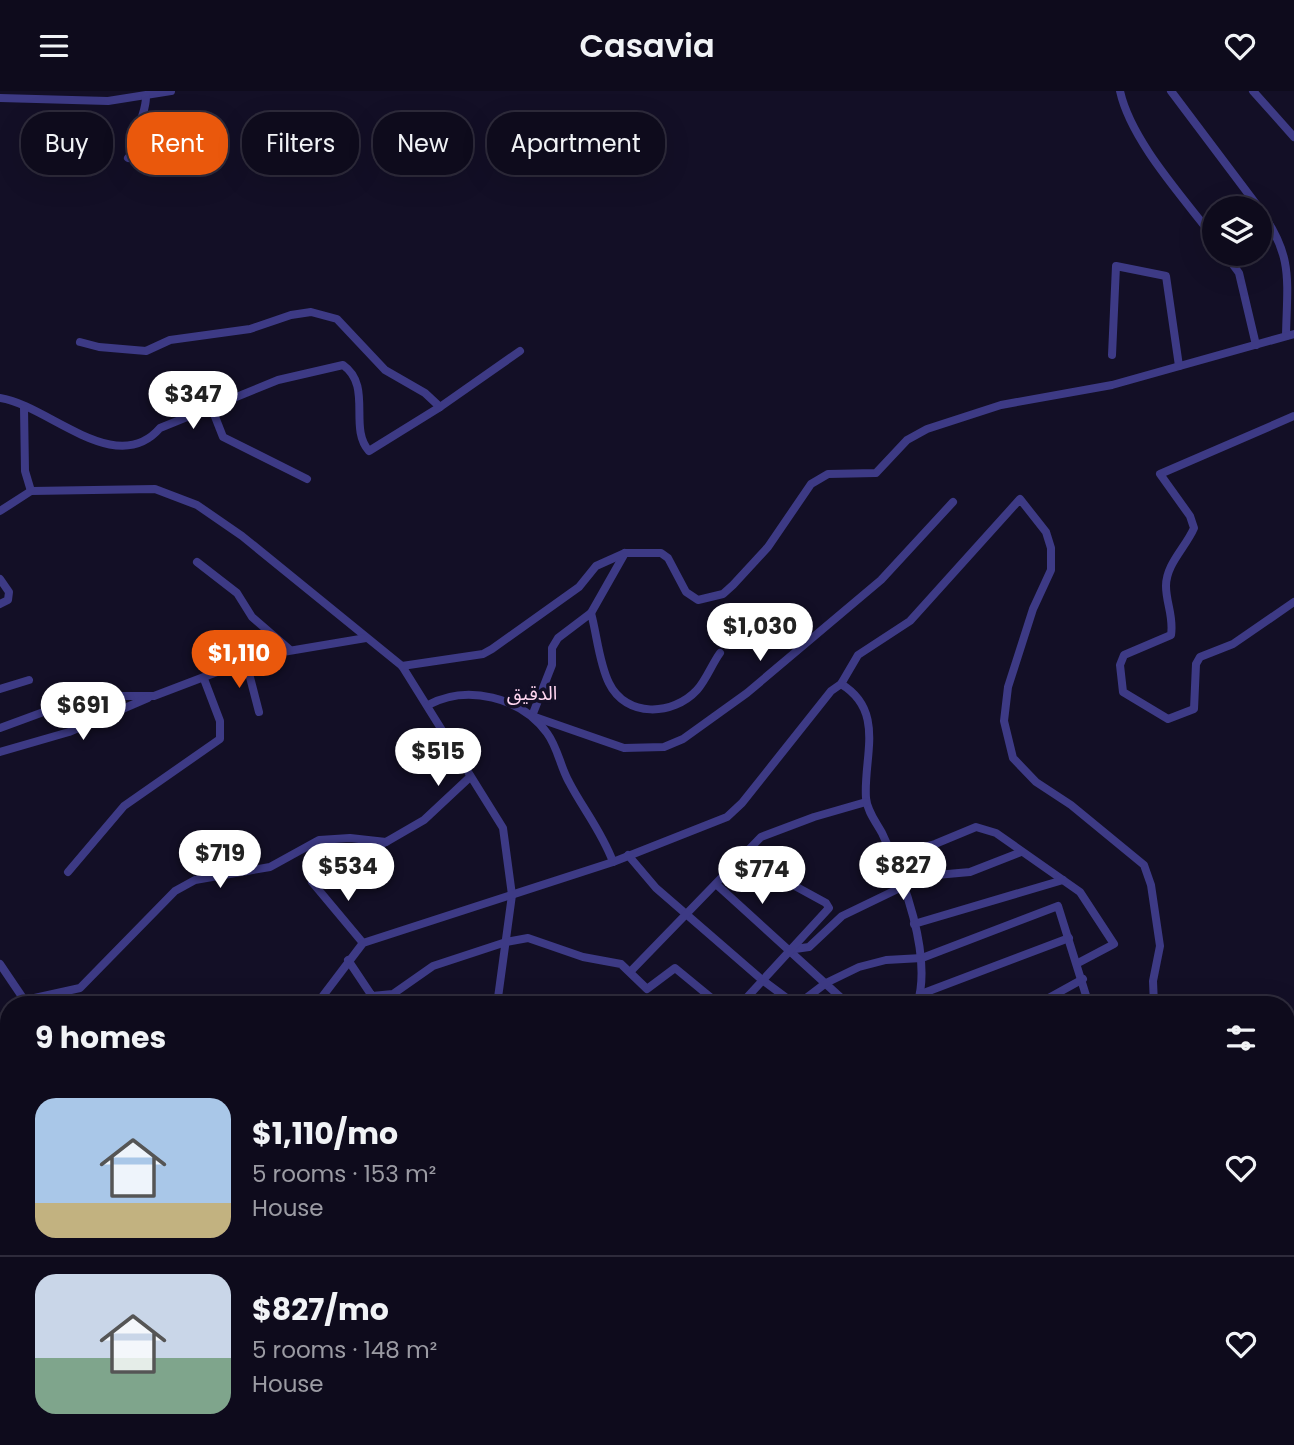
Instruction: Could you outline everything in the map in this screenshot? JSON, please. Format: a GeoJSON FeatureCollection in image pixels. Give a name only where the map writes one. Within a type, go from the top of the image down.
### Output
{"type":"FeatureCollection","features":[{"type":"Feature","properties":{"kind":"street"},"geometry":{"type":"LineString","coordinates":[[0,98],[108,101],[171,91]]}},
{"type":"Feature","properties":{"kind":"street"},"geometry":{"type":"LineString","coordinates":[[1119,91],[1129,118],[1202,222]]}},
{"type":"Feature","properties":{"kind":"street"},"geometry":{"type":"LineString","coordinates":[[1171,91],[1193,115],[1250,196]]}},
{"type":"Feature","properties":{"kind":"street"},"geometry":{"type":"LineString","coordinates":[[1253,91],[1294,137]]}},
{"type":"Feature","properties":{"kind":"street"},"geometry":{"type":"LineString","coordinates":[[143,112],[146,96]]}},
{"type":"Feature","properties":{"kind":"street"},"geometry":{"type":"LineString","coordinates":[[402,666],[483,654],[579,587],[596,566],[625,553],[661,553],[668,558],[686,592],[698,600],[723,594],[768,547],[811,484],[828,474],[876,473],[907,440],[927,429],[1001,405],[1112,385],[1290,335],[1287,266],[1283,245],[1272,228]]}},
{"type":"Feature","properties":{"kind":"street"},"geometry":{"type":"LineString","coordinates":[[1112,355],[1116,265],[1166,277],[1179,366]]}},
{"type":"Feature","properties":{"kind":"street"},"geometry":{"type":"LineString","coordinates":[[1234,266],[1239,273],[1256,345]]}},
{"type":"Feature","properties":{"kind":"street"},"geometry":{"type":"LineString","coordinates":[[80,342],[99,347],[146,351],[170,340],[250,329],[290,315],[311,312],[337,319],[385,370],[425,393],[440,408]]}},
{"type":"Feature","properties":{"kind":"street"},"geometry":{"type":"LineString","coordinates":[[0,398],[106,445],[134,446],[150,439],[160,428],[278,380],[343,365],[354,372],[358,381],[363,438],[369,450],[440,408],[520,351]]}},
{"type":"Feature","properties":{"kind":"street"},"geometry":{"type":"LineString","coordinates":[[24,408],[25,471],[31,491]]}},
{"type":"Feature","properties":{"kind":"street"},"geometry":{"type":"LineString","coordinates":[[212,409],[223,437],[307,479]]}},
{"type":"Feature","properties":{"kind":"street"},"geometry":{"type":"LineString","coordinates":[[1294,416],[1160,474],[1190,516],[1194,527],[1169,569],[1166,586],[1173,624],[1171,635],[1124,655],[1120,665],[1123,692],[1168,719],[1194,709],[1196,664],[1200,657],[1233,644],[1294,602]]}},
{"type":"Feature","properties":{"kind":"street"},"geometry":{"type":"LineString","coordinates":[[0,511],[31,491],[155,489],[197,505],[242,535],[402,666],[503,828],[512,895],[498,996]]}},
{"type":"Feature","properties":{"kind":"street"},"geometry":{"type":"LineString","coordinates":[[322,996],[363,943],[613,862],[734,811],[831,691],[841,684],[858,655],[910,621],[1020,499],[1046,532],[1051,548],[1051,570],[1033,609],[1008,687],[1004,721],[1013,758],[1036,782],[1071,805],[1144,865],[1151,885],[1160,946],[1153,981],[1154,996]]}},
{"type":"Feature","properties":{"kind":"street"},"geometry":{"type":"LineString","coordinates":[[428,705],[444,697],[468,693],[517,706],[533,716],[624,748],[664,747],[683,739],[747,693],[881,580],[953,502]]}},
{"type":"Feature","properties":{"kind":"street"},"geometry":{"type":"LineString","coordinates":[[533,716],[552,665],[552,648],[558,638],[591,613],[625,553]]}},
{"type":"Feature","properties":{"kind":"street"},"geometry":{"type":"LineString","coordinates":[[197,562],[237,593],[253,617],[289,649]]}},
{"type":"Feature","properties":{"kind":"street"},"geometry":{"type":"LineString","coordinates":[[0,579],[9,592],[8,600],[0,604]]}},
{"type":"Feature","properties":{"kind":"street"},"geometry":{"type":"LineString","coordinates":[[591,613],[609,683],[620,697],[639,709],[662,710],[697,690],[720,653]]}},
{"type":"Feature","properties":{"kind":"street"},"geometry":{"type":"LineString","coordinates":[[0,752],[69,732],[154,696],[246,662],[289,649],[366,638]]}},
{"type":"Feature","properties":{"kind":"street"},"geometry":{"type":"LineString","coordinates":[[246,662],[259,712]]}},
{"type":"Feature","properties":{"kind":"street"},"geometry":{"type":"LineString","coordinates":[[68,872],[124,806],[220,739],[220,721],[204,679]]}},
{"type":"Feature","properties":{"kind":"street"},"geometry":{"type":"LineString","coordinates":[[0,689],[29,680]]}},
{"type":"Feature","properties":{"kind":"street"},"geometry":{"type":"LineString","coordinates":[[841,684],[864,710],[870,728],[866,802],[891,856],[914,924],[922,958],[921,994],[1069,938]]}},
{"type":"Feature","properties":{"kind":"street"},"geometry":{"type":"LineString","coordinates":[[0,728],[87,696],[154,696]]}},
{"type":"Feature","properties":{"kind":"street"},"geometry":{"type":"LineString","coordinates":[[533,716],[556,750],[568,781],[601,833],[613,862]]}},
{"type":"Feature","properties":{"kind":"street"},"geometry":{"type":"LineString","coordinates":[[346,862],[424,820],[470,777]]}},
{"type":"Feature","properties":{"kind":"street"},"geometry":{"type":"LineString","coordinates":[[630,972],[761,837],[814,817],[866,802]]}},
{"type":"Feature","properties":{"kind":"street"},"geometry":{"type":"LineString","coordinates":[[891,856],[935,844],[976,828],[996,833],[1080,892],[1114,944],[1078,963]]}},
{"type":"Feature","properties":{"kind":"street"},"geometry":{"type":"LineString","coordinates":[[44,996],[80,988],[175,891],[195,880],[270,867],[319,839],[350,838],[386,842]]}},
{"type":"Feature","properties":{"kind":"street"},"geometry":{"type":"LineString","coordinates":[[788,950],[810,947],[842,916],[902,887],[914,877],[971,872],[1021,852]]}},
{"type":"Feature","properties":{"kind":"street"},"geometry":{"type":"LineString","coordinates":[[628,855],[656,888],[761,979],[785,996]]}},
{"type":"Feature","properties":{"kind":"street"},"geometry":{"type":"LineString","coordinates":[[740,856],[829,908],[747,996]]}},
{"type":"Feature","properties":{"kind":"street"},"geometry":{"type":"LineString","coordinates":[[914,924],[1063,880]]}},
{"type":"Feature","properties":{"kind":"street"},"geometry":{"type":"LineString","coordinates":[[312,882],[363,943]]}},
{"type":"Feature","properties":{"kind":"street"},"geometry":{"type":"LineString","coordinates":[[716,884],[840,996]]}},
{"type":"Feature","properties":{"kind":"street"},"geometry":{"type":"LineString","coordinates":[[807,996],[826,983],[859,967],[886,960],[922,958],[1053,907],[1060,909],[1087,996]]}},
{"type":"Feature","properties":{"kind":"street"},"geometry":{"type":"LineString","coordinates":[[348,960],[372,996],[393,994],[433,966],[506,942],[528,939],[583,957],[621,964],[647,989],[675,968],[709,996]]}},
{"type":"Feature","properties":{"kind":"street"},"geometry":{"type":"LineString","coordinates":[[0,964],[22,996]]}},
{"type":"Feature","properties":{"kind":"street"},"geometry":{"type":"LineString","coordinates":[[1052,996],[1083,979]]}},
{"type":"Feature","properties":{"kind":"district","name":"الدقيق"},"geometry":{"type":"Point","coordinates":[532,693]}}]}
